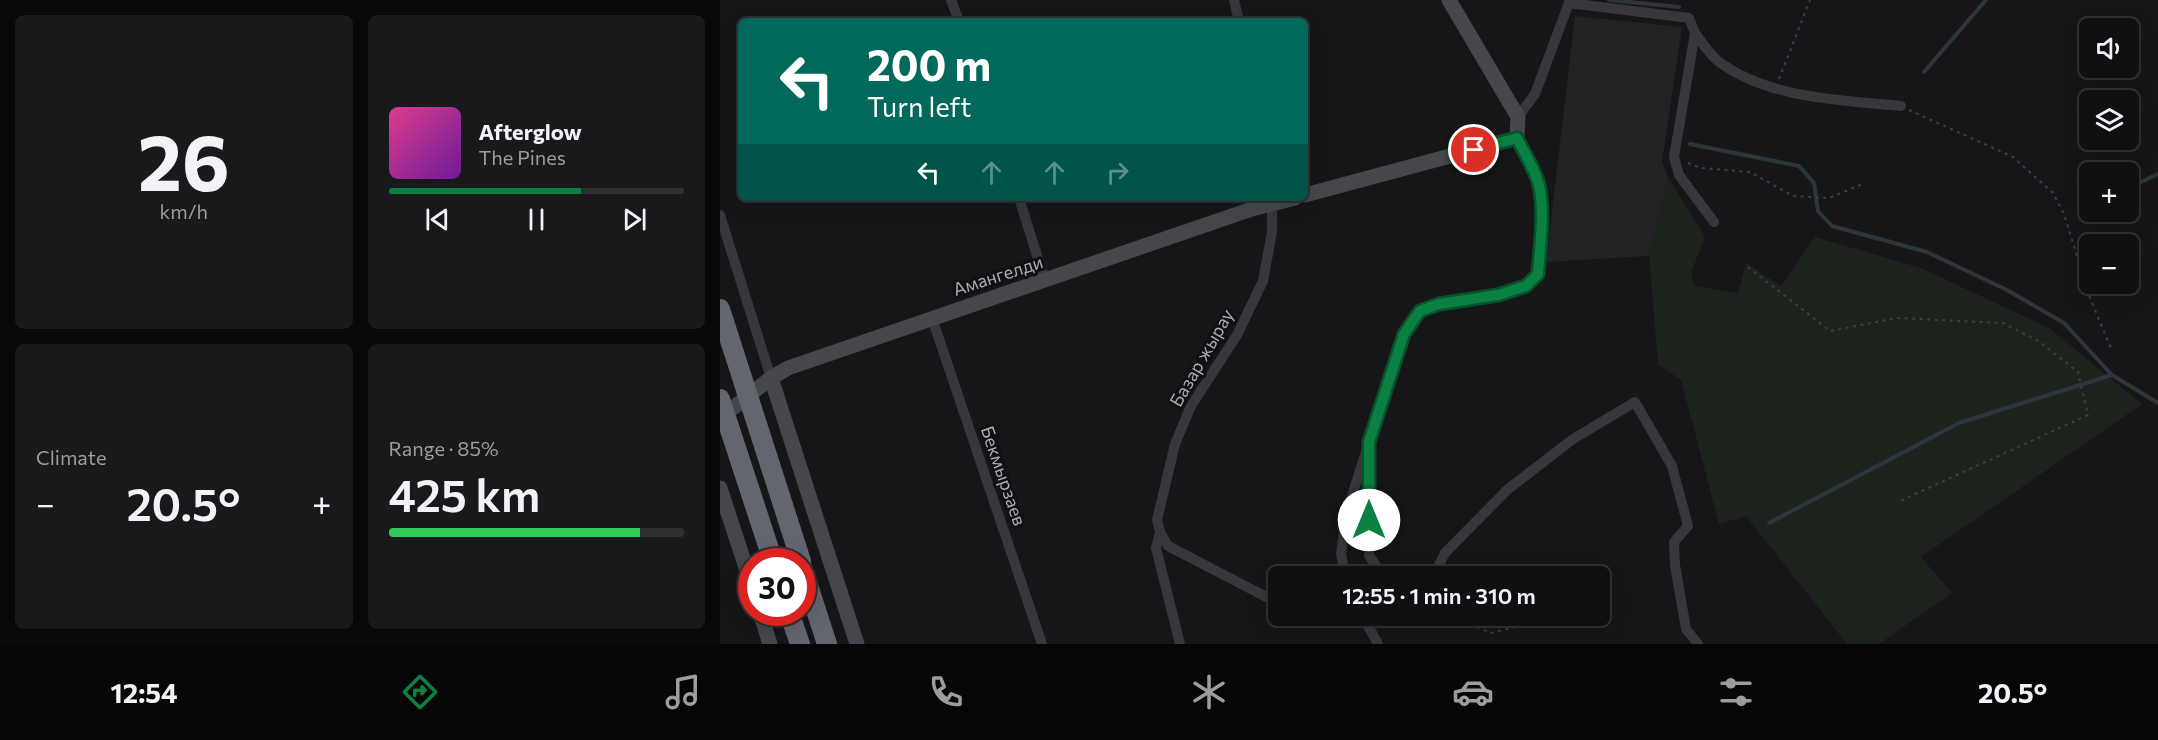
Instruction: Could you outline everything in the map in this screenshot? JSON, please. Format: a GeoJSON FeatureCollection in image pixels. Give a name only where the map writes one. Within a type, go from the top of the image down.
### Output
{"type":"FeatureCollection","features":[{"type":"Feature","properties":{"kind":"highway"},"geometry":{"type":"LineString","coordinates":[[720,309],[797,548]]}},
{"type":"Feature","properties":{"kind":"highway"},"geometry":{"type":"LineString","coordinates":[[722,410],[769,548]]}},
{"type":"Feature","properties":{"kind":"highway"},"geometry":{"type":"LineString","coordinates":[[816,610],[827,644]]}},
{"type":"Feature","properties":{"kind":"highway"},"geometry":{"type":"LineString","coordinates":[[794,626],[800,644]]}},
{"type":"Feature","properties":{"kind":"main road"},"geometry":{"type":"LineString","coordinates":[[1308,194],[1517,138],[1518,117],[1449,0]]}},
{"type":"Feature","properties":{"kind":"main road","name":"Амангелди"},"geometry":{"type":"LineString","coordinates":[[722,410],[788,368],[1044,281],[1252,203],[1272,204],[1284,201]]}},
{"type":"Feature","properties":{"kind":"main road"},"geometry":{"type":"LineString","coordinates":[[771,378],[857,644]]}},
{"type":"Feature","properties":{"kind":"main road"},"geometry":{"type":"LineString","coordinates":[[720,488],[740,548]]}},
{"type":"Feature","properties":{"kind":"main road"},"geometry":{"type":"LineString","coordinates":[[764,626],[770,644]]}},
{"type":"Feature","properties":{"kind":"street"},"geometry":{"type":"LineString","coordinates":[[951,0],[958,18]]}},
{"type":"Feature","properties":{"kind":"street"},"geometry":{"type":"LineString","coordinates":[[1234,0],[1238,18]]}},
{"type":"Feature","properties":{"kind":"street"},"geometry":{"type":"LineString","coordinates":[[1518,117],[1535,94],[1569,2],[1689,18],[1695,33],[1717,60],[1751,81],[1819,98],[1901,106]]}},
{"type":"Feature","properties":{"kind":"street"},"geometry":{"type":"LineString","coordinates":[[1695,33],[1674,157],[1678,175],[1714,222]]}},
{"type":"Feature","properties":{"kind":"street"},"geometry":{"type":"LineString","coordinates":[[1343,566],[1341,554],[1346,514],[1404,334],[1420,311],[1439,304],[1498,295],[1526,286],[1538,274],[1542,205],[1539,183],[1517,138]]}},
{"type":"Feature","properties":{"kind":"street"},"geometry":{"type":"LineString","coordinates":[[1020,201],[1044,281]]}},
{"type":"Feature","properties":{"kind":"street","name":"Базар жырау"},"geometry":{"type":"LineString","coordinates":[[1180,644],[1156,548],[1160,532],[1157,520],[1179,434],[1191,406],[1237,335],[1263,281],[1272,232],[1272,204]]}},
{"type":"Feature","properties":{"kind":"street"},"geometry":{"type":"LineString","coordinates":[[720,215],[771,378]]}},
{"type":"Feature","properties":{"kind":"street","name":"Бекмырзаев"},"geometry":{"type":"LineString","coordinates":[[932,318],[1042,644]]}},
{"type":"Feature","properties":{"kind":"street"},"geometry":{"type":"LineString","coordinates":[[1438,566],[1445,553],[1507,490],[1572,439],[1635,402],[1672,466],[1688,526],[1674,542],[1675,565],[1686,629],[1698,644]]}},
{"type":"Feature","properties":{"kind":"street"},"geometry":{"type":"LineString","coordinates":[[1369,442],[1369,555],[1376,566]]}},
{"type":"Feature","properties":{"kind":"street"},"geometry":{"type":"LineString","coordinates":[[1160,532],[1168,546],[1268,598]]}},
{"type":"Feature","properties":{"kind":"street"},"geometry":{"type":"LineString","coordinates":[[1368,626],[1378,644]]}},
{"type":"Feature","properties":{"kind":"path"},"geometry":{"type":"LineString","coordinates":[[1776,87],[1810,0]]}},
{"type":"Feature","properties":{"kind":"path"},"geometry":{"type":"LineString","coordinates":[[1901,106],[2013,157],[2053,193],[2064,214],[2090,298],[2112,348]]}},
{"type":"Feature","properties":{"kind":"path"},"geometry":{"type":"LineString","coordinates":[[1674,157],[1701,168],[1750,172],[1793,196],[1829,198],[1865,183]]}},
{"type":"Feature","properties":{"kind":"path"},"geometry":{"type":"LineString","coordinates":[[1748,267],[1830,331],[1897,318],[2003,323],[2040,342],[2078,372],[2088,415],[1900,501]]}},
{"type":"Feature","properties":{"kind":"path"},"geometry":{"type":"LineString","coordinates":[[1476,626],[1491,633],[1517,626]]}},
{"type":"Feature","properties":{"kind":"shaded area"},"geometry":{"type":"Polygon","coordinates":[[[1575,16],[1682,27],[1662,162],[1668,177],[1649,256],[1546,262],[1575,16]]]}},
{"type":"Feature","properties":{"kind":"shaded area"},"geometry":{"type":"Polygon","coordinates":[[[1668,177],[1705,237],[1691,273],[1694,286],[1738,293],[1746,263],[1781,286],[1815,237],[1921,268],[2049,328],[2142,404],[1921,557],[1952,593],[1879,644],[1847,644],[1746,516],[1719,524],[1681,380],[1658,364],[1649,256],[1668,177]]]}},
{"type":"Feature","properties":{"kind":"waterway"},"geometry":{"type":"LineString","coordinates":[[1609,0],[1679,7]]}},
{"type":"Feature","properties":{"kind":"waterway"},"geometry":{"type":"LineString","coordinates":[[1924,72],[1986,0]]}},
{"type":"Feature","properties":{"kind":"waterway"},"geometry":{"type":"LineString","coordinates":[[1690,144],[1799,166],[1814,183],[1818,211],[1832,226],[1927,252],[2007,290],[2064,323],[2112,375],[2158,403]]}},
{"type":"Feature","properties":{"kind":"waterway"},"geometry":{"type":"LineString","coordinates":[[2139,183],[2158,174]]}},
{"type":"Feature","properties":{"kind":"waterway"},"geometry":{"type":"LineString","coordinates":[[1769,523],[1959,423],[2112,375]]}},
{"type":"Feature","properties":{"kind":"route"},"geometry":{"type":"LineString","coordinates":[[1369,520],[1369,442],[1404,334],[1420,311],[1439,304],[1498,295],[1526,286],[1538,274],[1542,205],[1539,183],[1517,138],[1474,150]]}}]}
